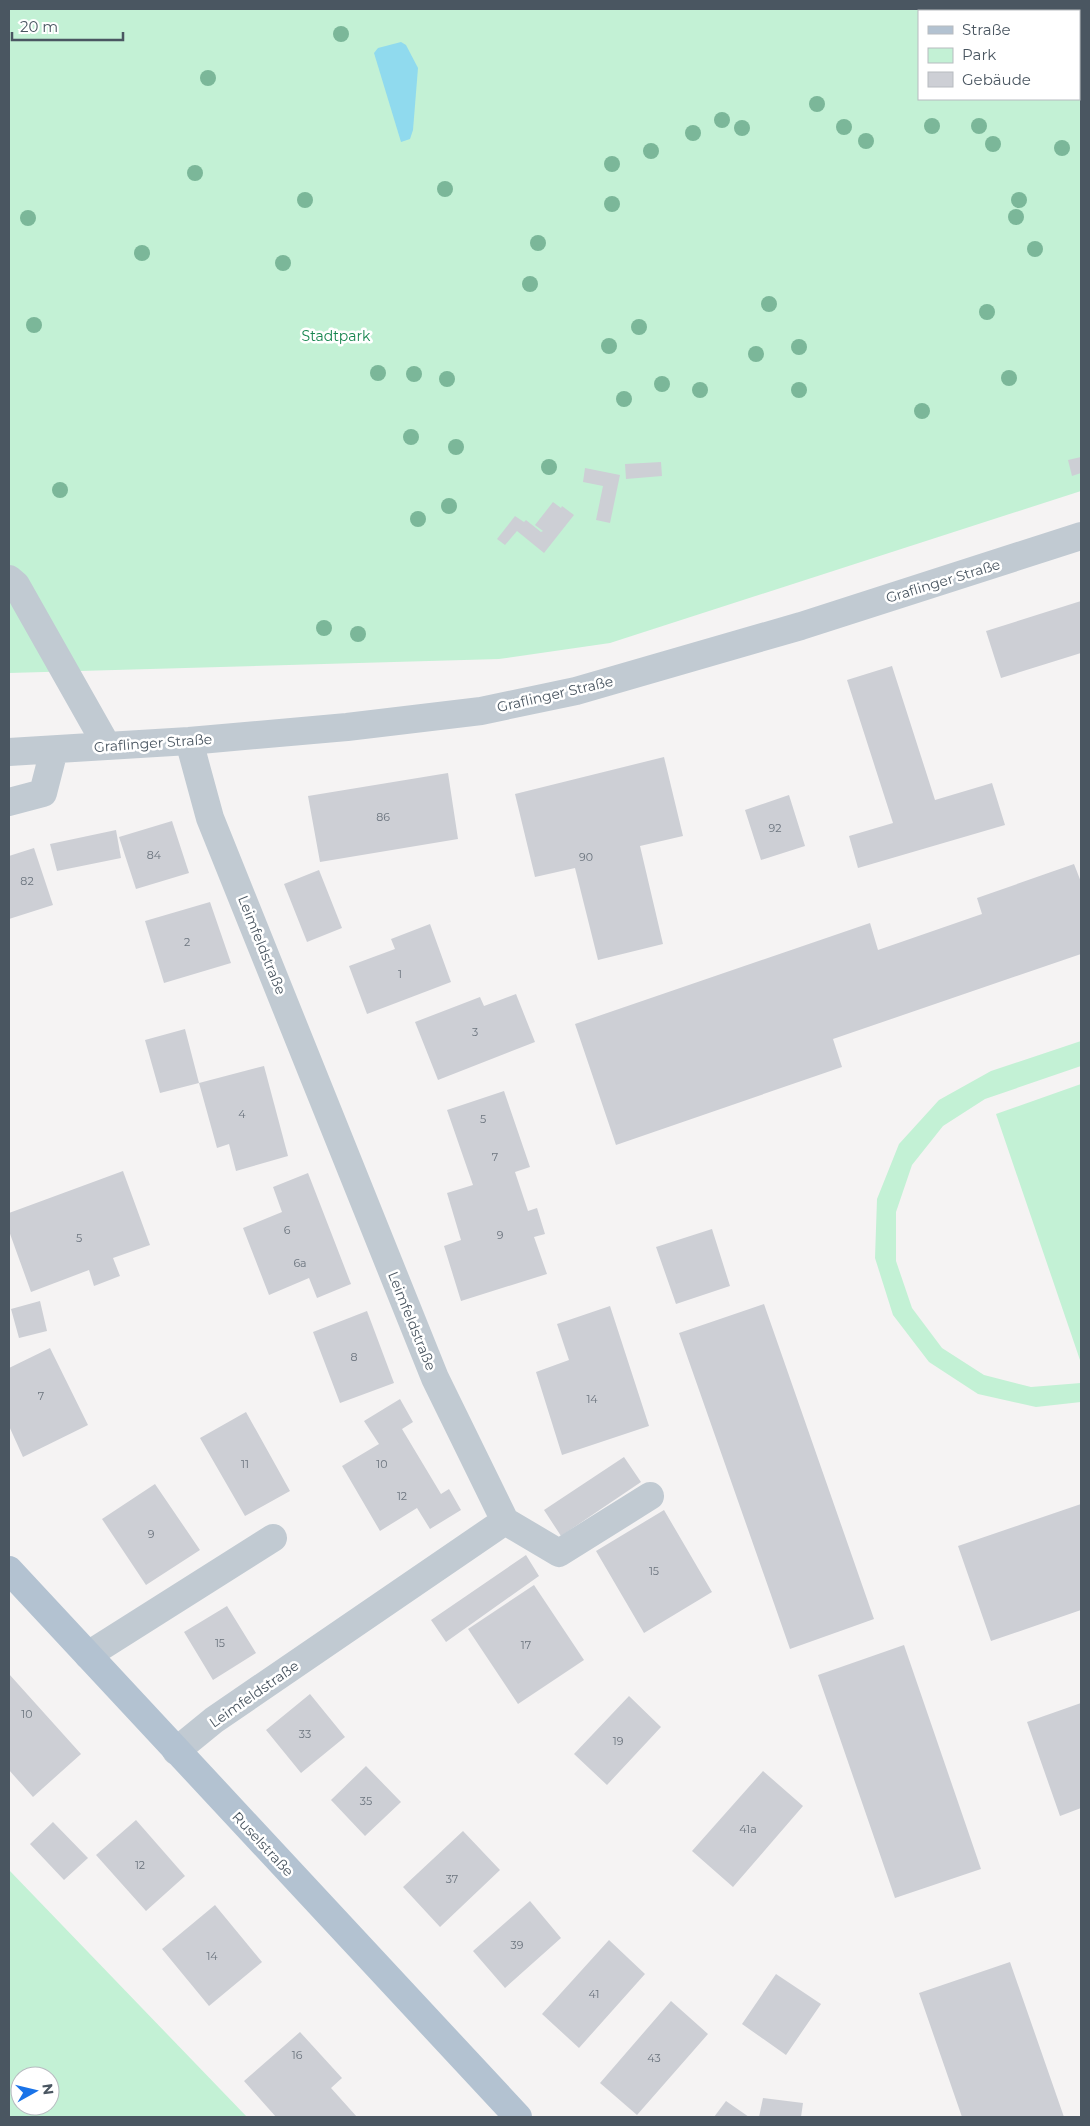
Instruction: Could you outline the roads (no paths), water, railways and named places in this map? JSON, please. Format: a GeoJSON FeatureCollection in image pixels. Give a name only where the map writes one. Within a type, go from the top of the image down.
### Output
{"type":"FeatureCollection","features":[{"type":"Feature","properties":{"kind":"main road","name":"Ruselstraße"},"geometry":{"type":"LineString","coordinates":[[9,1570],[518,2117]]}},
{"type":"Feature","properties":{"kind":"street","name":"Graflinger Straße"},"geometry":{"type":"LineString","coordinates":[[9,752],[189,742],[362,726],[463,713],[576,691],[801,626],[1081,536]]}},
{"type":"Feature","properties":{"kind":"street"},"geometry":{"type":"LineString","coordinates":[[9,578],[16,585],[107,746]]}},
{"type":"Feature","properties":{"kind":"street","name":"Leimfeldstraße"},"geometry":{"type":"LineString","coordinates":[[176,1751],[214,1720],[505,1521],[435,1378],[210,818],[189,742]]}},
{"type":"Feature","properties":{"kind":"street"},"geometry":{"type":"LineString","coordinates":[[9,802],[43,793],[54,750]]}},
{"type":"Feature","properties":{"kind":"street"},"geometry":{"type":"LineString","coordinates":[[505,1521],[559,1553],[650,1496]]}},
{"type":"Feature","properties":{"kind":"street"},"geometry":{"type":"LineString","coordinates":[[88,1655],[273,1538]]}},
{"type":"Feature","properties":{"kind":"water"},"geometry":{"type":"Polygon","coordinates":[[[401,42],[406,45],[418,68],[413,130],[410,139],[401,142],[374,53],[378,48],[401,42]]]}},
{"type":"Feature","properties":{"kind":"park label","name":"Stadtpark"},"geometry":{"type":"Point","coordinates":[336,336]}}]}
